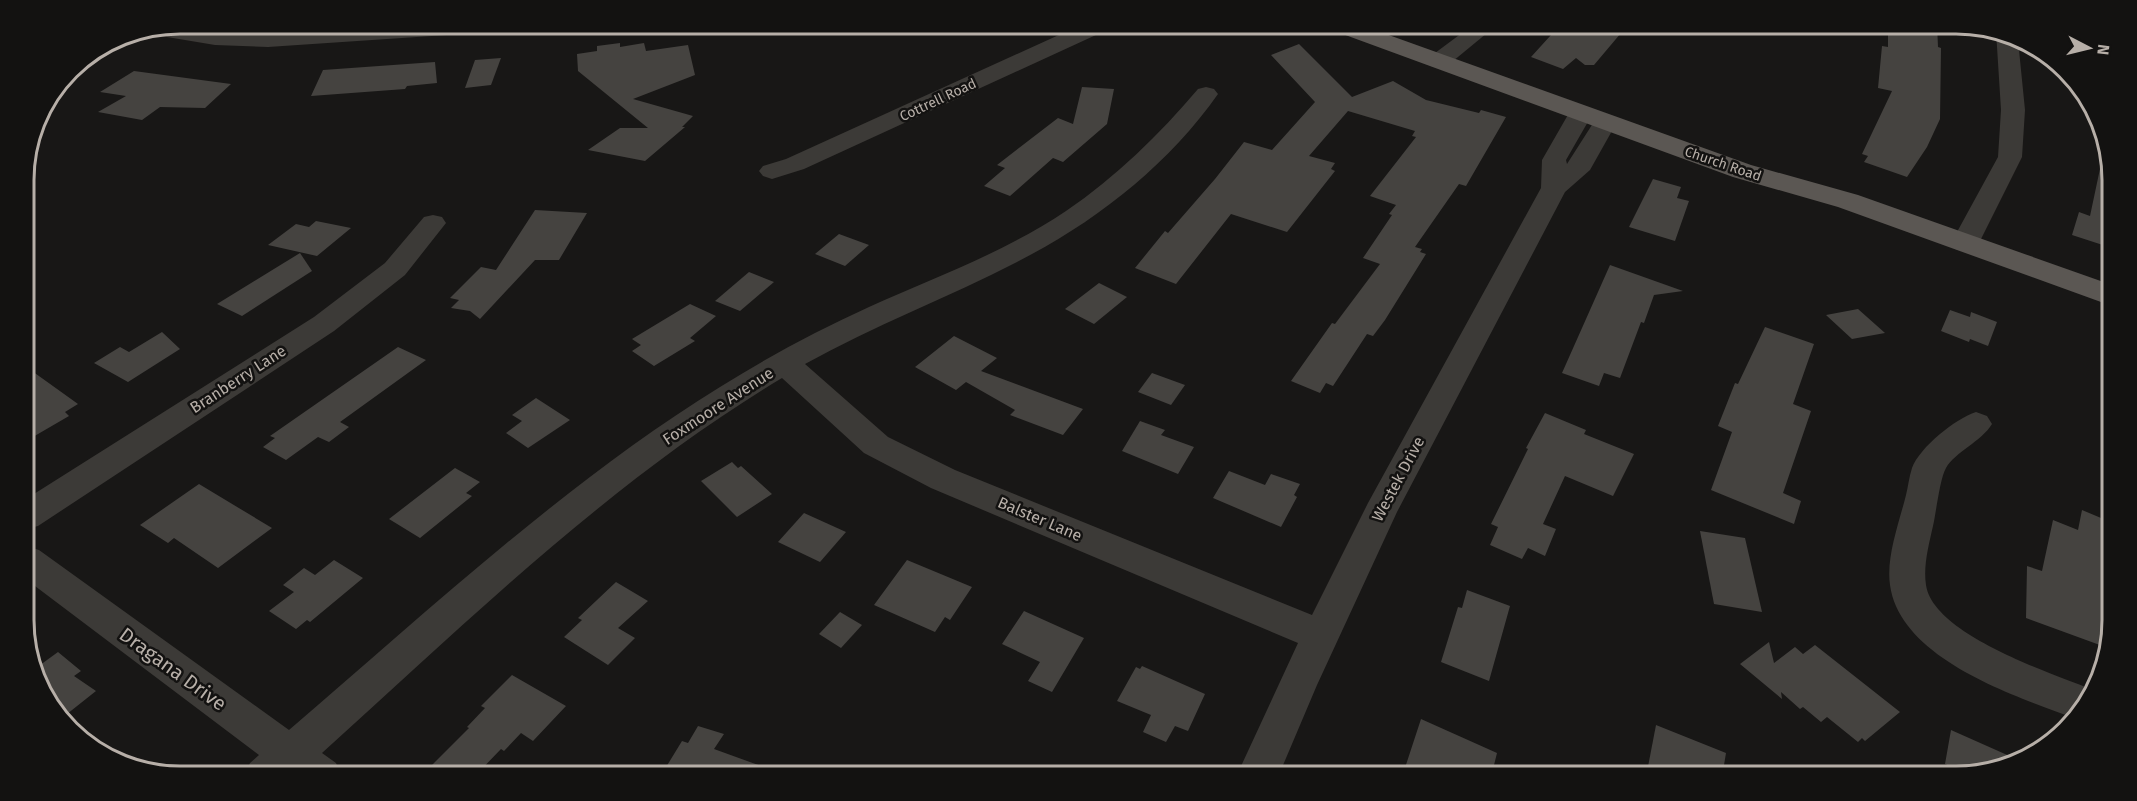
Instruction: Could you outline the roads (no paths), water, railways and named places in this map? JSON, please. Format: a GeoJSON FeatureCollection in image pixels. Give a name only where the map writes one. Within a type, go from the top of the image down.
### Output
{"type":"FeatureCollection","features":[{"type":"Feature","properties":{"kind":"main road","name":"Church Road"},"geometry":{"type":"LineString","coordinates":[[1365,34],[1742,171],[1848,201],[2102,292]]}},
{"type":"Feature","properties":{"kind":"street","name":"Cottrell Road"},"geometry":{"type":"LineString","coordinates":[[772,171],[806,160],[1078,34]]}},
{"type":"Feature","properties":{"kind":"street"},"geometry":{"type":"LineString","coordinates":[[1439,61],[1474,34]]}},
{"type":"Feature","properties":{"kind":"street"},"geometry":{"type":"LineString","coordinates":[[195,35],[268,40],[349,35]]}},
{"type":"Feature","properties":{"kind":"street"},"geometry":{"type":"LineString","coordinates":[[1965,243],[2010,157],[2013,145],[2007,44]]}},
{"type":"Feature","properties":{"kind":"street","name":"Foxmoore Avenue"},"geometry":{"type":"LineString","coordinates":[[278,766],[469,597],[604,484],[690,422],[785,363],[878,315],[1024,248],[1074,218],[1118,186],[1147,161],[1206,94]]}},
{"type":"Feature","properties":{"kind":"street","name":"Westek Drive"},"geometry":{"type":"LineString","coordinates":[[1262,766],[1320,635],[1380,512],[1554,188],[1581,165],[1593,117]]}},
{"type":"Feature","properties":{"kind":"street","name":"Branberry Lane"},"geometry":{"type":"LineString","coordinates":[[34,511],[324,324],[394,269],[433,223]]}},
{"type":"Feature","properties":{"kind":"street","name":"Balster Lane"},"geometry":{"type":"LineString","coordinates":[[785,363],[849,423],[876,445],[896,456],[943,479],[1320,635]]}},
{"type":"Feature","properties":{"kind":"street"},"geometry":{"type":"LineString","coordinates":[[1976,424],[1935,458],[1929,468],[1910,556],[1908,587],[1913,604],[1928,625],[1942,638],[1965,652],[2078,702]]}},
{"type":"Feature","properties":{"kind":"street","name":"Dragana Drive"},"geometry":{"type":"LineString","coordinates":[[34,567],[278,766]]}}]}
